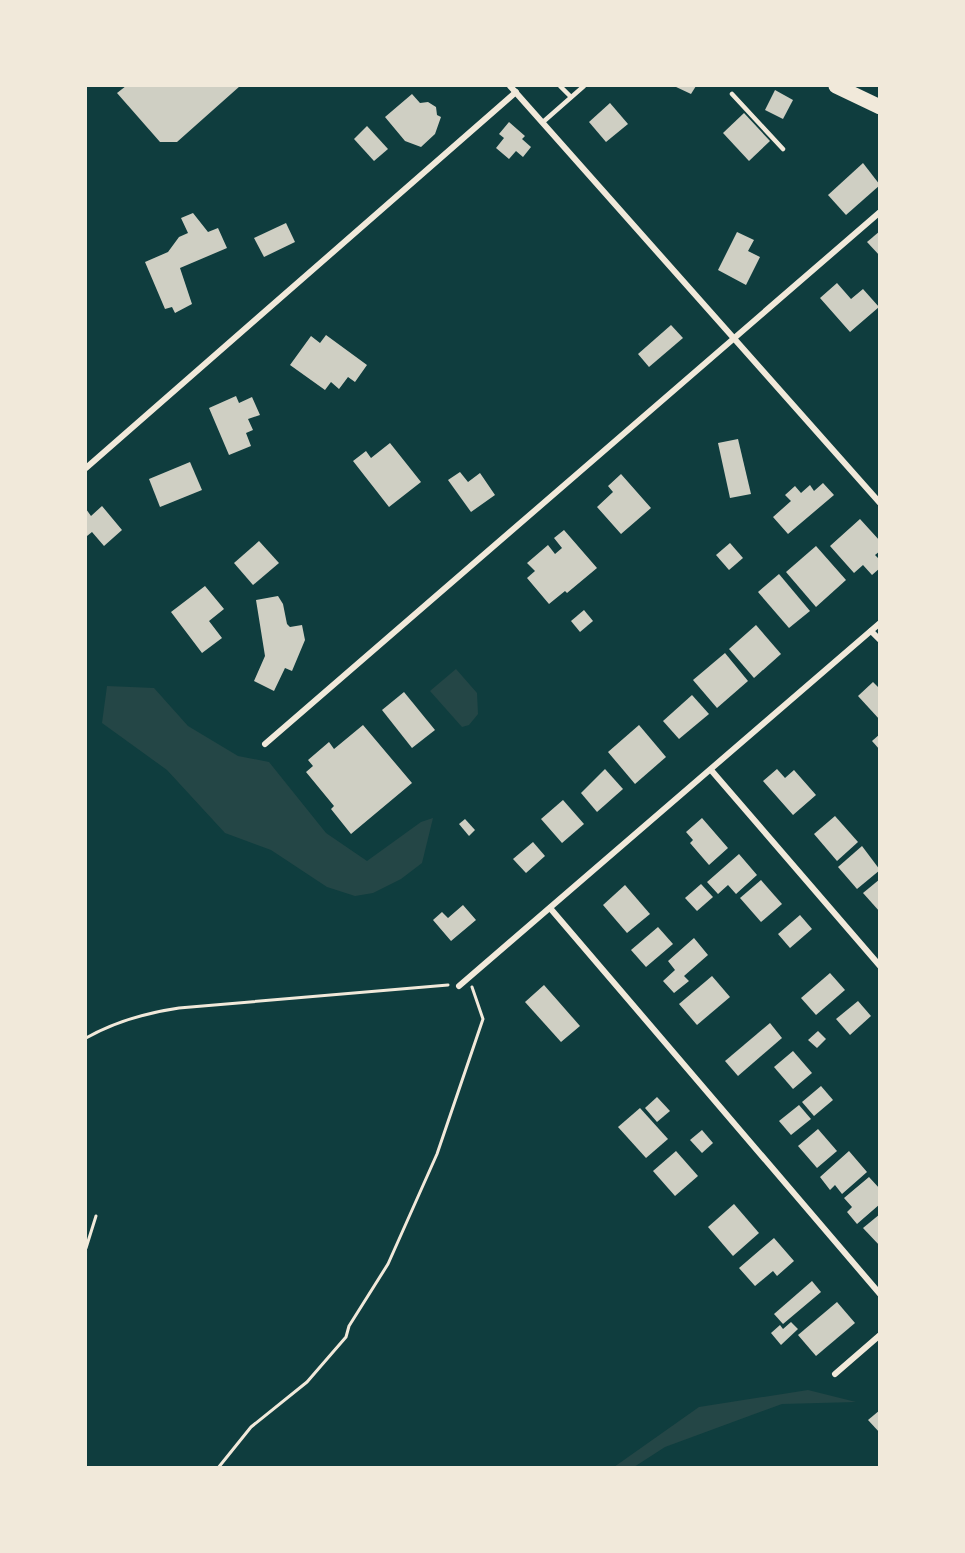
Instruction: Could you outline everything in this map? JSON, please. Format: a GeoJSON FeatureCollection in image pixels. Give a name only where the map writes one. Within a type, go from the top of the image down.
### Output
{"type":"FeatureCollection","features":[{"type":"Feature","properties":{"kind":"main road"},"geometry":{"type":"LineString","coordinates":[[836,86],[879,107]]}},
{"type":"Feature","properties":{"kind":"street"},"geometry":{"type":"LineString","coordinates":[[510,86],[879,503]]}},
{"type":"Feature","properties":{"kind":"street"},"geometry":{"type":"LineString","coordinates":[[86,468],[516,92]]}},
{"type":"Feature","properties":{"kind":"street"},"geometry":{"type":"LineString","coordinates":[[265,744],[879,212]]}},
{"type":"Feature","properties":{"kind":"street"},"geometry":{"type":"LineString","coordinates":[[459,986],[879,623]]}},
{"type":"Feature","properties":{"kind":"street"},"geometry":{"type":"LineString","coordinates":[[871,631],[879,640]]}},
{"type":"Feature","properties":{"kind":"street"},"geometry":{"type":"LineString","coordinates":[[711,770],[879,966]]}},
{"type":"Feature","properties":{"kind":"street"},"geometry":{"type":"LineString","coordinates":[[550,908],[879,1294]]}},
{"type":"Feature","properties":{"kind":"street"},"geometry":{"type":"LineString","coordinates":[[835,1374],[879,1335]]}},
{"type":"Feature","properties":{"kind":"lane"},"geometry":{"type":"LineString","coordinates":[[560,86],[571,97]]}},
{"type":"Feature","properties":{"kind":"lane"},"geometry":{"type":"LineString","coordinates":[[543,122],[584,86]]}},
{"type":"Feature","properties":{"kind":"lane"},"geometry":{"type":"LineString","coordinates":[[732,94],[783,149]]}},
{"type":"Feature","properties":{"kind":"path"},"geometry":{"type":"LineString","coordinates":[[218,1467],[251,1427],[307,1382],[346,1338],[349,1326],[388,1264],[437,1154],[483,1019],[469,977]]}},
{"type":"Feature","properties":{"kind":"path"},"geometry":{"type":"LineString","coordinates":[[86,1038],[115,1023],[143,1014],[179,1008],[459,986]]}},
{"type":"Feature","properties":{"kind":"path"},"geometry":{"type":"LineString","coordinates":[[86,1248],[96,1216]]}},
{"type":"Feature","properties":{"kind":"shaded area"},"geometry":{"type":"Polygon","coordinates":[[[456,669],[477,693],[478,714],[469,725],[462,727],[430,691],[456,669]]]}},
{"type":"Feature","properties":{"kind":"shaded area"},"geometry":{"type":"Polygon","coordinates":[[[107,686],[154,688],[188,726],[238,756],[269,762],[326,833],[367,861],[421,822],[433,818],[422,863],[401,879],[373,893],[355,896],[327,887],[271,850],[225,833],[167,770],[102,723],[107,686]]]}},
{"type":"Feature","properties":{"kind":"shaded area"},"geometry":{"type":"Polygon","coordinates":[[[808,1390],[856,1402],[782,1404],[665,1447],[634,1467],[614,1467],[699,1407],[808,1390]]]}},
{"type":"Feature","properties":{"kind":"building"},"geometry":{"type":"Polygon","coordinates":[[[126,86],[240,86],[177,142],[160,142],[117,93],[126,86]]]}},
{"type":"Feature","properties":{"kind":"building"},"geometry":{"type":"Polygon","coordinates":[[[674,86],[696,86],[691,94],[674,86]]]}},
{"type":"Feature","properties":{"kind":"building"},"geometry":{"type":"Polygon","coordinates":[[[775,90],[793,100],[783,119],[765,110],[775,90]]]}},
{"type":"Feature","properties":{"kind":"building"},"geometry":{"type":"Polygon","coordinates":[[[412,94],[420,103],[428,102],[436,107],[437,115],[441,117],[435,134],[421,147],[405,141],[385,117],[412,94]]]}},
{"type":"Feature","properties":{"kind":"building"},"geometry":{"type":"Polygon","coordinates":[[[610,103],[628,124],[606,142],[589,122],[610,103]]]}},
{"type":"Feature","properties":{"kind":"building"},"geometry":{"type":"Polygon","coordinates":[[[744,113],[770,141],[749,161],[723,133],[744,113]]]}},
{"type":"Feature","properties":{"kind":"building"},"geometry":{"type":"Polygon","coordinates":[[[509,122],[525,136],[522,139],[531,147],[523,157],[516,151],[509,159],[496,148],[504,138],[499,134],[509,122]]]}},
{"type":"Feature","properties":{"kind":"building"},"geometry":{"type":"Polygon","coordinates":[[[367,126],[388,149],[374,161],[354,139],[367,126]]]}},
{"type":"Feature","properties":{"kind":"building"},"geometry":{"type":"Polygon","coordinates":[[[863,163],[880,185],[846,215],[828,195],[863,163]]]}},
{"type":"Feature","properties":{"kind":"building"},"geometry":{"type":"Polygon","coordinates":[[[193,213],[208,232],[218,228],[227,248],[180,268],[192,304],[175,313],[172,307],[165,309],[145,262],[168,252],[179,237],[188,233],[181,218],[193,213]]]}},
{"type":"Feature","properties":{"kind":"building"},"geometry":{"type":"Polygon","coordinates":[[[286,223],[295,242],[264,257],[254,238],[286,223]]]}},
{"type":"Feature","properties":{"kind":"building"},"geometry":{"type":"Polygon","coordinates":[[[880,231],[880,256],[867,242],[880,231]]]}},
{"type":"Feature","properties":{"kind":"building"},"geometry":{"type":"Polygon","coordinates":[[[737,232],[754,240],[748,251],[760,257],[746,285],[718,270],[737,232]]]}},
{"type":"Feature","properties":{"kind":"building"},"geometry":{"type":"Polygon","coordinates":[[[837,283],[851,299],[863,289],[879,307],[850,332],[820,298],[837,283]]]}},
{"type":"Feature","properties":{"kind":"building"},"geometry":{"type":"Polygon","coordinates":[[[671,325],[683,338],[649,367],[638,354],[671,325]]]}},
{"type":"Feature","properties":{"kind":"building"},"geometry":{"type":"Polygon","coordinates":[[[326,335],[367,365],[355,382],[348,377],[339,389],[331,382],[325,390],[290,365],[311,336],[320,343],[326,335]]]}},
{"type":"Feature","properties":{"kind":"building"},"geometry":{"type":"Polygon","coordinates":[[[236,396],[239,403],[252,397],[260,415],[248,419],[253,430],[246,433],[251,446],[229,455],[209,408],[236,396]]]}},
{"type":"Feature","properties":{"kind":"building"},"geometry":{"type":"Polygon","coordinates":[[[738,439],[751,494],[730,498],[718,443],[738,439]]]}},
{"type":"Feature","properties":{"kind":"building"},"geometry":{"type":"Polygon","coordinates":[[[390,443],[421,482],[389,507],[353,461],[366,451],[371,458],[390,443]]]}},
{"type":"Feature","properties":{"kind":"building"},"geometry":{"type":"Polygon","coordinates":[[[190,462],[202,490],[160,507],[149,479],[190,462]]]}},
{"type":"Feature","properties":{"kind":"building"},"geometry":{"type":"Polygon","coordinates":[[[460,472],[468,482],[480,473],[495,495],[471,512],[448,480],[460,472]]]}},
{"type":"Feature","properties":{"kind":"building"},"geometry":{"type":"Polygon","coordinates":[[[621,474],[651,508],[621,534],[597,507],[613,492],[608,486],[621,474]]]}},
{"type":"Feature","properties":{"kind":"building"},"geometry":{"type":"Polygon","coordinates":[[[823,483],[834,495],[788,534],[773,517],[791,501],[785,495],[795,486],[801,493],[810,485],[814,491],[823,483]]]}},
{"type":"Feature","properties":{"kind":"building"},"geometry":{"type":"Polygon","coordinates":[[[102,506],[122,530],[104,546],[92,532],[87,536],[86,534],[86,509],[91,516],[102,506]]]}},
{"type":"Feature","properties":{"kind":"building"},"geometry":{"type":"Polygon","coordinates":[[[860,519],[880,541],[880,551],[875,555],[880,560],[880,568],[872,575],[863,565],[854,573],[830,546],[860,519]]]}},
{"type":"Feature","properties":{"kind":"building"},"geometry":{"type":"Polygon","coordinates":[[[564,530],[597,568],[567,593],[565,591],[549,604],[527,578],[535,571],[527,563],[548,545],[555,554],[562,548],[554,538],[564,530]]]}},
{"type":"Feature","properties":{"kind":"building"},"geometry":{"type":"Polygon","coordinates":[[[259,541],[279,563],[253,585],[234,563],[259,541]]]}},
{"type":"Feature","properties":{"kind":"building"},"geometry":{"type":"Polygon","coordinates":[[[730,543],[743,558],[729,570],[716,555],[730,543]]]}},
{"type":"Feature","properties":{"kind":"building"},"geometry":{"type":"Polygon","coordinates":[[[816,546],[846,580],[816,607],[786,572],[816,546]]]}},
{"type":"Feature","properties":{"kind":"building"},"geometry":{"type":"Polygon","coordinates":[[[779,574],[810,611],[789,628],[758,592],[779,574]]]}},
{"type":"Feature","properties":{"kind":"building"},"geometry":{"type":"Polygon","coordinates":[[[205,586],[224,609],[209,621],[222,638],[202,653],[171,612],[205,586]]]}},
{"type":"Feature","properties":{"kind":"building"},"geometry":{"type":"Polygon","coordinates":[[[278,596],[283,604],[287,624],[290,627],[302,625],[305,640],[292,671],[285,668],[274,691],[254,681],[265,656],[256,600],[278,596]]]}},
{"type":"Feature","properties":{"kind":"building"},"geometry":{"type":"Polygon","coordinates":[[[584,610],[593,621],[580,632],[571,621],[584,610]]]}},
{"type":"Feature","properties":{"kind":"building"},"geometry":{"type":"Polygon","coordinates":[[[756,625],[781,654],[754,678],[729,649],[756,625]]]}},
{"type":"Feature","properties":{"kind":"building"},"geometry":{"type":"Polygon","coordinates":[[[725,653],[748,681],[717,708],[693,680],[725,653]]]}},
{"type":"Feature","properties":{"kind":"building"},"geometry":{"type":"Polygon","coordinates":[[[873,682],[880,689],[880,720],[858,696],[873,682]]]}},
{"type":"Feature","properties":{"kind":"building"},"geometry":{"type":"Polygon","coordinates":[[[404,692],[435,730],[412,748],[382,710],[404,692]]]}},
{"type":"Feature","properties":{"kind":"building"},"geometry":{"type":"Polygon","coordinates":[[[692,695],[709,714],[679,739],[663,721],[692,695]]]}},
{"type":"Feature","properties":{"kind":"building"},"geometry":{"type":"Polygon","coordinates":[[[363,725],[412,783],[351,834],[331,809],[334,806],[306,772],[313,766],[308,760],[329,742],[334,749],[363,725]]]}},
{"type":"Feature","properties":{"kind":"building"},"geometry":{"type":"Polygon","coordinates":[[[639,725],[666,757],[635,784],[608,752],[639,725]]]}},
{"type":"Feature","properties":{"kind":"building"},"geometry":{"type":"Polygon","coordinates":[[[880,734],[880,750],[872,741],[880,734]]]}},
{"type":"Feature","properties":{"kind":"building"},"geometry":{"type":"Polygon","coordinates":[[[605,769],[623,789],[597,812],[581,793],[605,769]]]}},
{"type":"Feature","properties":{"kind":"building"},"geometry":{"type":"Polygon","coordinates":[[[777,769],[785,778],[794,770],[816,795],[793,815],[763,781],[777,769]]]}},
{"type":"Feature","properties":{"kind":"building"},"geometry":{"type":"Polygon","coordinates":[[[563,800],[584,824],[562,843],[541,819],[563,800]]]}},
{"type":"Feature","properties":{"kind":"building"},"geometry":{"type":"Polygon","coordinates":[[[835,816],[858,842],[837,861],[814,834],[835,816]]]}},
{"type":"Feature","properties":{"kind":"building"},"geometry":{"type":"Polygon","coordinates":[[[702,818],[728,848],[709,865],[690,843],[693,840],[686,832],[702,818]]]}},
{"type":"Feature","properties":{"kind":"building"},"geometry":{"type":"Polygon","coordinates":[[[465,819],[475,830],[469,836],[459,824],[465,819]]]}},
{"type":"Feature","properties":{"kind":"building"},"geometry":{"type":"Polygon","coordinates":[[[533,842],[545,856],[526,873],[513,859],[533,842]]]}},
{"type":"Feature","properties":{"kind":"building"},"geometry":{"type":"Polygon","coordinates":[[[862,846],[880,870],[857,889],[838,867],[862,846]]]}},
{"type":"Feature","properties":{"kind":"building"},"geometry":{"type":"Polygon","coordinates":[[[739,854],[757,875],[736,894],[728,885],[718,894],[707,882],[739,854]]]}},
{"type":"Feature","properties":{"kind":"building"},"geometry":{"type":"Polygon","coordinates":[[[880,879],[880,912],[863,893],[880,879]]]}},
{"type":"Feature","properties":{"kind":"building"},"geometry":{"type":"Polygon","coordinates":[[[761,880],[782,904],[761,922],[740,898],[761,880]]]}},
{"type":"Feature","properties":{"kind":"building"},"geometry":{"type":"Polygon","coordinates":[[[701,884],[713,897],[697,911],[685,898],[701,884]]]}},
{"type":"Feature","properties":{"kind":"building"},"geometry":{"type":"Polygon","coordinates":[[[625,885],[650,914],[627,933],[603,905],[625,885]]]}},
{"type":"Feature","properties":{"kind":"building"},"geometry":{"type":"Polygon","coordinates":[[[463,905],[476,920],[451,941],[433,920],[442,912],[448,918],[463,905]]]}},
{"type":"Feature","properties":{"kind":"building"},"geometry":{"type":"Polygon","coordinates":[[[800,915],[812,929],[790,948],[778,934],[800,915]]]}},
{"type":"Feature","properties":{"kind":"building"},"geometry":{"type":"Polygon","coordinates":[[[658,927],[673,944],[646,967],[631,950],[658,927]]]}},
{"type":"Feature","properties":{"kind":"building"},"geometry":{"type":"Polygon","coordinates":[[[694,938],[708,955],[684,976],[689,981],[674,993],[663,981],[675,970],[668,961],[694,938]]]}},
{"type":"Feature","properties":{"kind":"building"},"geometry":{"type":"Polygon","coordinates":[[[830,973],[845,990],[816,1015],[801,998],[830,973]]]}},
{"type":"Feature","properties":{"kind":"building"},"geometry":{"type":"Polygon","coordinates":[[[712,976],[730,997],[697,1025],[679,1004],[712,976]]]}},
{"type":"Feature","properties":{"kind":"building"},"geometry":{"type":"Polygon","coordinates":[[[544,985],[580,1026],[561,1042],[525,1002],[544,985]]]}},
{"type":"Feature","properties":{"kind":"building"},"geometry":{"type":"Polygon","coordinates":[[[858,1001],[871,1016],[850,1035],[836,1019],[858,1001]]]}},
{"type":"Feature","properties":{"kind":"building"},"geometry":{"type":"Polygon","coordinates":[[[770,1023],[782,1038],[738,1076],[725,1061],[770,1023]]]}},
{"type":"Feature","properties":{"kind":"building"},"geometry":{"type":"Polygon","coordinates":[[[818,1031],[826,1039],[817,1048],[808,1040],[818,1031]]]}},
{"type":"Feature","properties":{"kind":"building"},"geometry":{"type":"Polygon","coordinates":[[[793,1051],[812,1073],[793,1089],[774,1067],[793,1051]]]}},
{"type":"Feature","properties":{"kind":"building"},"geometry":{"type":"Polygon","coordinates":[[[821,1086],[833,1100],[814,1116],[802,1102],[821,1086]]]}},
{"type":"Feature","properties":{"kind":"building"},"geometry":{"type":"Polygon","coordinates":[[[657,1097],[670,1111],[657,1122],[645,1108],[657,1097]]]}},
{"type":"Feature","properties":{"kind":"building"},"geometry":{"type":"Polygon","coordinates":[[[799,1105],[811,1119],[791,1135],[779,1121],[799,1105]]]}},
{"type":"Feature","properties":{"kind":"building"},"geometry":{"type":"Polygon","coordinates":[[[640,1108],[668,1139],[646,1158],[618,1127],[640,1108]]]}},
{"type":"Feature","properties":{"kind":"building"},"geometry":{"type":"Polygon","coordinates":[[[818,1129],[837,1151],[817,1168],[798,1146],[818,1129]]]}},
{"type":"Feature","properties":{"kind":"building"},"geometry":{"type":"Polygon","coordinates":[[[702,1130],[713,1143],[702,1153],[690,1140],[702,1130]]]}},
{"type":"Feature","properties":{"kind":"building"},"geometry":{"type":"Polygon","coordinates":[[[676,1151],[698,1176],[675,1196],[653,1171],[676,1151]]]}},
{"type":"Feature","properties":{"kind":"building"},"geometry":{"type":"Polygon","coordinates":[[[849,1151],[867,1172],[842,1194],[835,1185],[830,1190],[820,1177],[849,1151]]]}},
{"type":"Feature","properties":{"kind":"building"},"geometry":{"type":"Polygon","coordinates":[[[869,1177],[880,1189],[880,1204],[857,1224],[847,1212],[852,1207],[844,1198],[869,1177]]]}},
{"type":"Feature","properties":{"kind":"building"},"geometry":{"type":"Polygon","coordinates":[[[734,1204],[759,1233],[733,1256],[708,1227],[734,1204]]]}},
{"type":"Feature","properties":{"kind":"building"},"geometry":{"type":"Polygon","coordinates":[[[880,1214],[880,1246],[863,1228],[880,1214]]]}},
{"type":"Feature","properties":{"kind":"building"},"geometry":{"type":"Polygon","coordinates":[[[774,1238],[794,1261],[777,1276],[773,1271],[755,1286],[739,1268],[774,1238]]]}},
{"type":"Feature","properties":{"kind":"building"},"geometry":{"type":"Polygon","coordinates":[[[812,1281],[821,1292],[783,1324],[774,1314],[812,1281]]]}},
{"type":"Feature","properties":{"kind":"building"},"geometry":{"type":"Polygon","coordinates":[[[837,1302],[855,1323],[816,1356],[798,1335],[837,1302]]]}},
{"type":"Feature","properties":{"kind":"building"},"geometry":{"type":"Polygon","coordinates":[[[791,1322],[798,1329],[781,1345],[771,1333],[780,1325],[783,1329],[791,1322]]]}},
{"type":"Feature","properties":{"kind":"building"},"geometry":{"type":"Polygon","coordinates":[[[880,1410],[880,1433],[868,1420],[880,1410]]]}}]}
